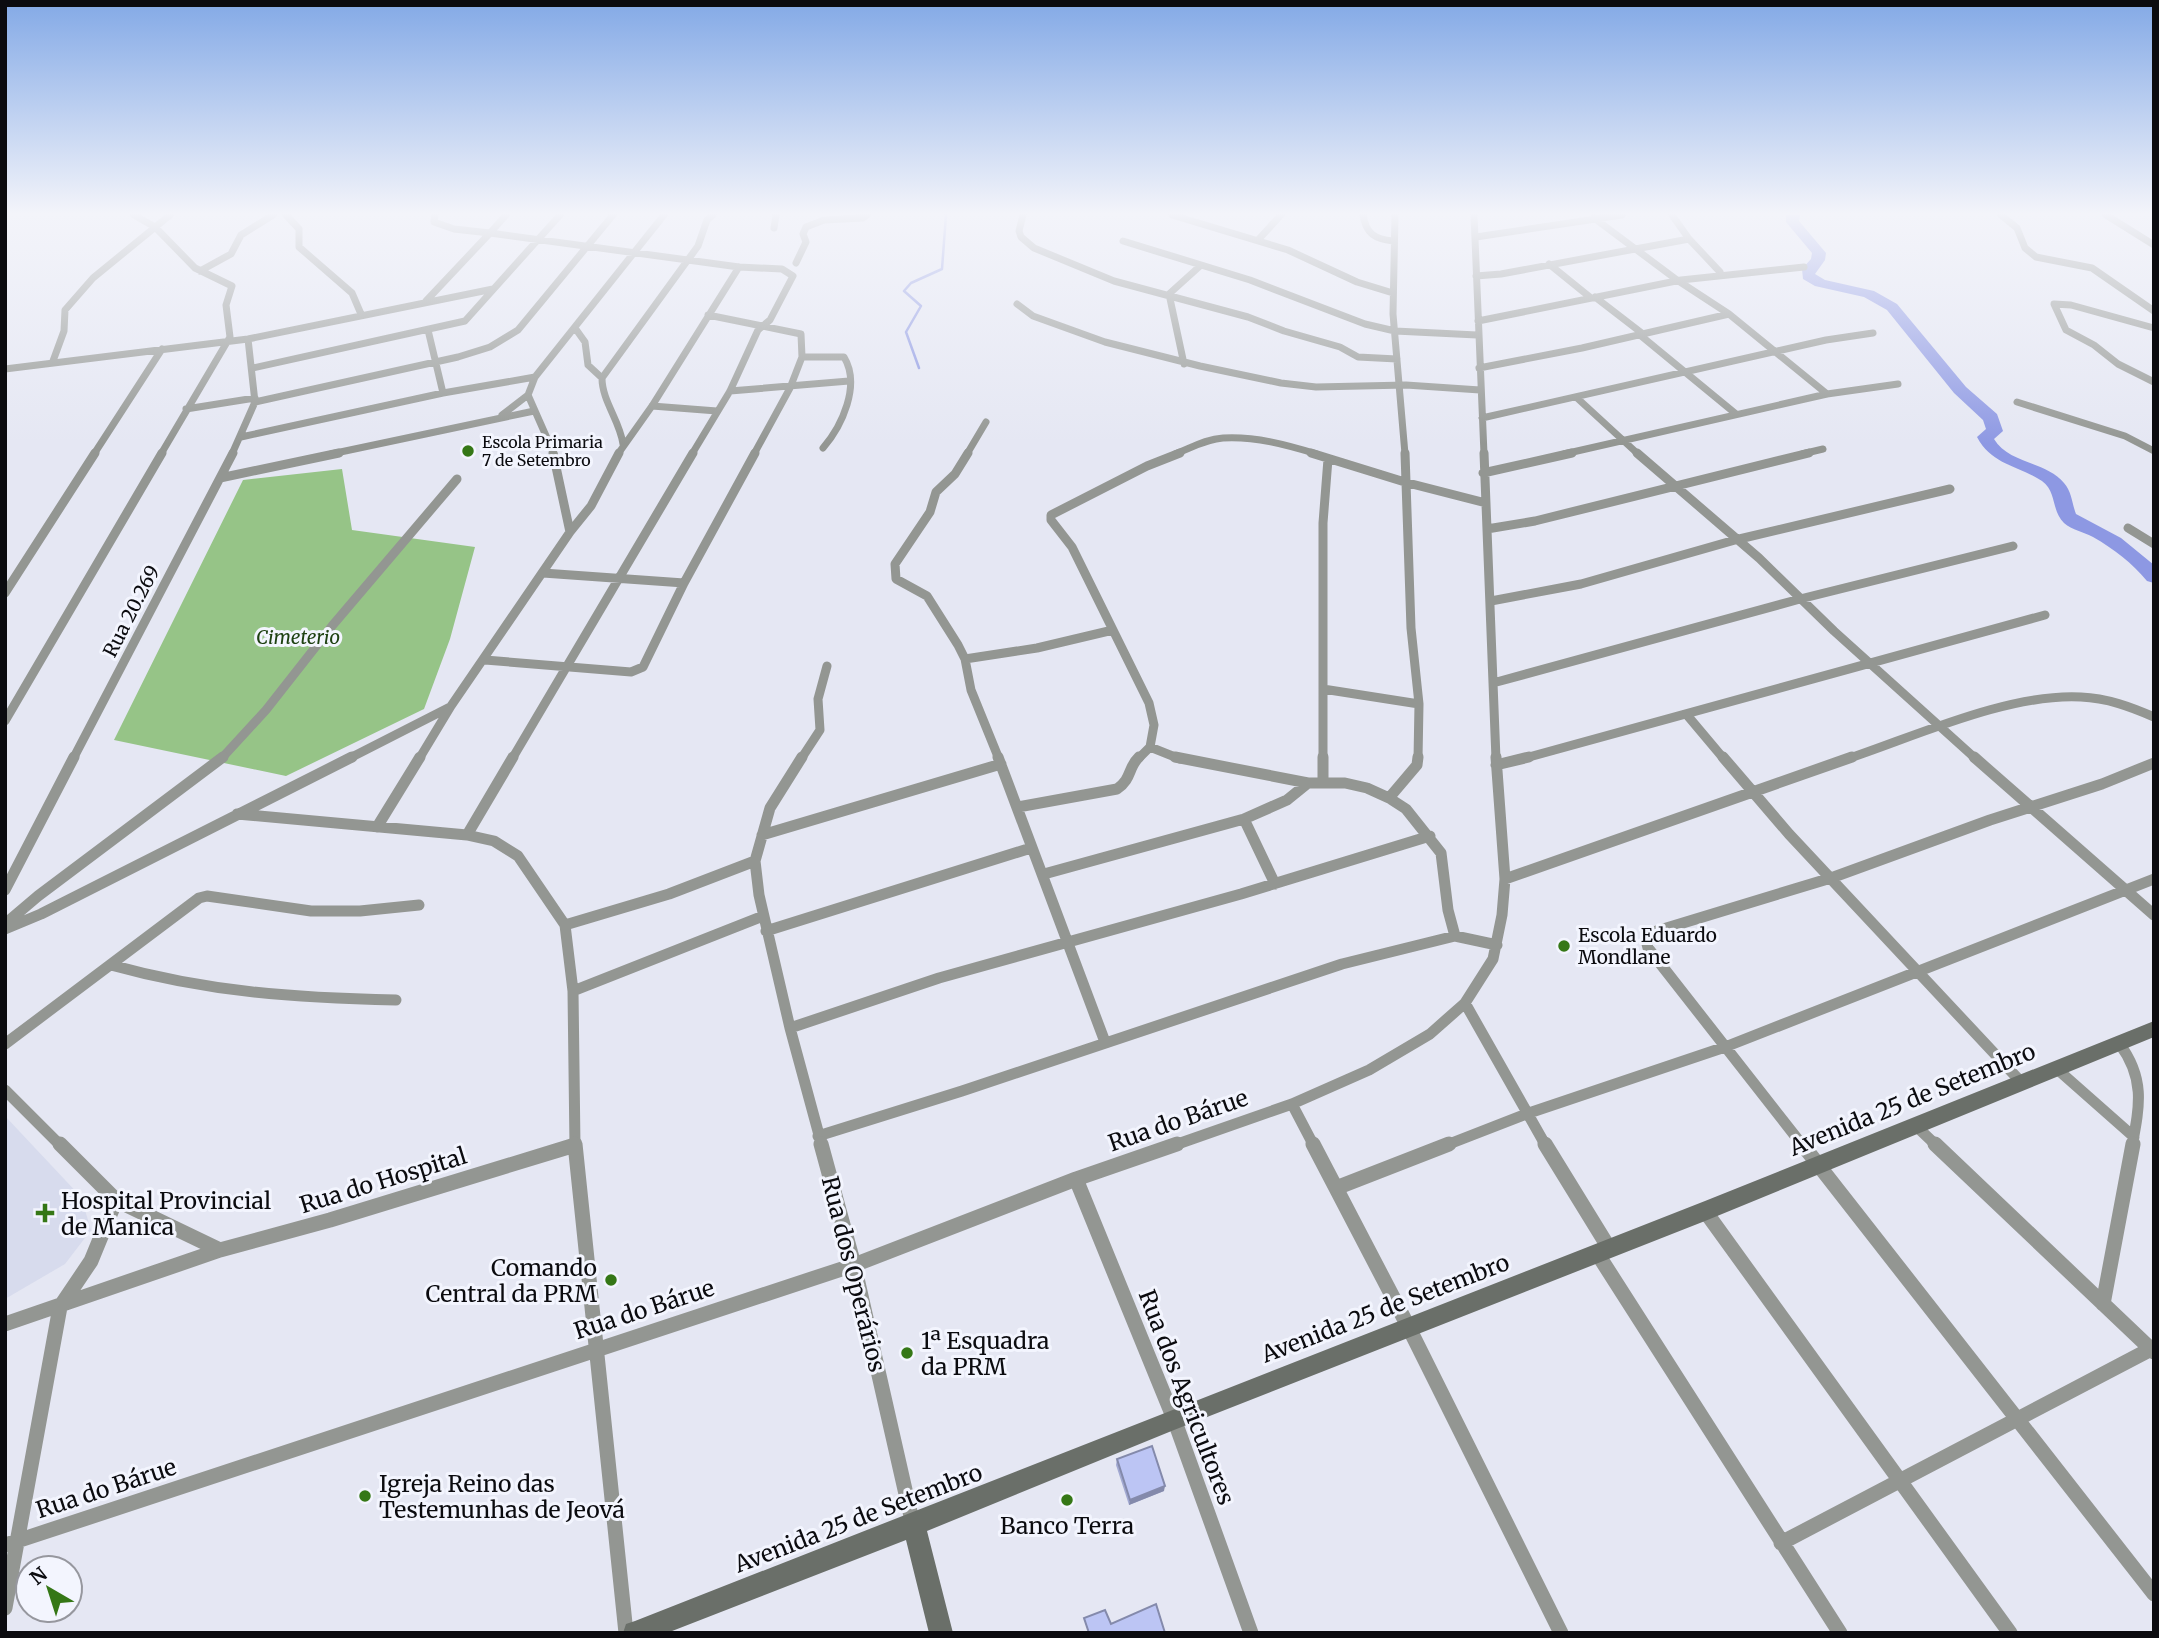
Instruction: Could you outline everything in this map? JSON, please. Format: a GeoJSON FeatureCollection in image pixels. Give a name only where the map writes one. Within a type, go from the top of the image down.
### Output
{"type":"FeatureCollection","features":[{"type":"Feature","properties":{"kind":"street"},"geometry":{"type":"LineString","coordinates":[[53,360],[64,331],[65,310],[81,291]]}},
{"type":"Feature","properties":{"kind":"street"},"geometry":{"type":"LineString","coordinates":[[5,721],[186,409],[228,342],[231,330],[226,318],[226,305],[231,291]]}},
{"type":"Feature","properties":{"kind":"street"},"geometry":{"type":"LineString","coordinates":[[350,291],[361,314]]}},
{"type":"Feature","properties":{"kind":"street"},"geometry":{"type":"LineString","coordinates":[[426,301],[435,291]]}},
{"type":"Feature","properties":{"kind":"street"},"geometry":{"type":"LineString","coordinates":[[5,369],[53,360],[248,339],[479,291]]}},
{"type":"Feature","properties":{"kind":"street"},"geometry":{"type":"LineString","coordinates":[[253,368],[469,319],[490,291]]}},
{"type":"Feature","properties":{"kind":"street"},"geometry":{"type":"LineString","coordinates":[[186,409],[255,400],[436,361],[495,345],[518,330],[550,291]]}},
{"type":"Feature","properties":{"kind":"street"},"geometry":{"type":"LineString","coordinates":[[497,419],[527,395],[534,377],[605,291]]}},
{"type":"Feature","properties":{"kind":"street"},"geometry":{"type":"LineString","coordinates":[[623,443],[621,425],[604,393],[602,378],[664,291]]}},
{"type":"Feature","properties":{"kind":"street"},"geometry":{"type":"LineString","coordinates":[[377,827],[452,706],[570,532],[591,506],[623,443],[652,406],[724,291]]}},
{"type":"Feature","properties":{"kind":"street"},"geometry":{"type":"LineString","coordinates":[[467,835],[730,391],[758,330],[769,320],[785,291]]}},
{"type":"Feature","properties":{"kind":"street"},"geometry":{"type":"LineString","coordinates":[[1163,291],[1329,343],[1358,357],[1397,359]]}},
{"type":"Feature","properties":{"kind":"street"},"geometry":{"type":"LineString","coordinates":[[1280,291],[1365,324],[1395,331],[1477,335]]}},
{"type":"Feature","properties":{"kind":"street"},"geometry":{"type":"LineString","coordinates":[[1387,291],[1393,293],[1408,483],[1411,628],[1419,704],[1417,765],[1389,798]]}},
{"type":"Feature","properties":{"kind":"street","name":"Rua do Bárue"},"geometry":{"type":"LineString","coordinates":[[11,1543],[854,1265],[1076,1179],[1292,1104],[1369,1070],[1430,1034],[1465,1003],[1493,959],[1505,879],[1496,765],[1477,291]]}},
{"type":"Feature","properties":{"kind":"street"},"geometry":{"type":"LineString","coordinates":[[1585,291],[1642,335],[1736,414]]}},
{"type":"Feature","properties":{"kind":"street"},"geometry":{"type":"LineString","coordinates":[[1478,321],[1624,291]]}},
{"type":"Feature","properties":{"kind":"street"},"geometry":{"type":"LineString","coordinates":[[1694,291],[1729,314],[1827,394]]}},
{"type":"Feature","properties":{"kind":"street"},"geometry":{"type":"LineString","coordinates":[[2130,291],[2154,311]]}},
{"type":"Feature","properties":{"kind":"street"},"geometry":{"type":"LineString","coordinates":[[1170,293],[1184,364]]}},
{"type":"Feature","properties":{"kind":"street"},"geometry":{"type":"LineString","coordinates":[[1017,304],[1021,311],[1036,318],[1184,364],[1303,386],[1399,385],[1480,390]]}},
{"type":"Feature","properties":{"kind":"street"},"geometry":{"type":"LineString","coordinates":[[2154,328],[2071,305],[2054,304],[2066,330],[2094,345],[2118,365],[2154,382]]}},
{"type":"Feature","properties":{"kind":"street"},"geometry":{"type":"LineString","coordinates":[[1479,368],[1642,335],[1729,314]]}},
{"type":"Feature","properties":{"kind":"street"},"geometry":{"type":"LineString","coordinates":[[485,660],[631,671],[643,667],[684,583],[790,388],[802,357],[801,334],[708,316]]}},
{"type":"Feature","properties":{"kind":"street"},"geometry":{"type":"LineString","coordinates":[[575,328],[586,342],[585,364],[602,378]]}},
{"type":"Feature","properties":{"kind":"street"},"geometry":{"type":"LineString","coordinates":[[428,330],[443,393]]}},
{"type":"Feature","properties":{"kind":"street"},"geometry":{"type":"LineString","coordinates":[[1482,418],[1775,352],[1873,333]]}},
{"type":"Feature","properties":{"kind":"street","name":"Rua 20.269"},"geometry":{"type":"LineString","coordinates":[[5,890],[241,437],[255,400],[248,339]]}},
{"type":"Feature","properties":{"kind":"street"},"geometry":{"type":"LineString","coordinates":[[5,593],[162,349]]}},
{"type":"Feature","properties":{"kind":"street"},"geometry":{"type":"LineString","coordinates":[[802,357],[844,356],[850,368],[843,416],[838,429],[823,448]]}},
{"type":"Feature","properties":{"kind":"street"},"geometry":{"type":"LineString","coordinates":[[241,437],[443,393],[534,377]]}},
{"type":"Feature","properties":{"kind":"street"},"geometry":{"type":"LineString","coordinates":[[730,391],[849,382]]}},
{"type":"Feature","properties":{"kind":"street"},"geometry":{"type":"LineString","coordinates":[[1483,473],[1827,394],[1898,384]]}},
{"type":"Feature","properties":{"kind":"street"},"geometry":{"type":"LineString","coordinates":[[527,395],[556,463],[570,532]]}},
{"type":"Feature","properties":{"kind":"street"},"geometry":{"type":"LineString","coordinates":[[1576,397],[1675,488],[1759,558],[1941,728],[2154,915]]}},
{"type":"Feature","properties":{"kind":"street"},"geometry":{"type":"LineString","coordinates":[[2017,402],[2125,436],[2154,451]]}},
{"type":"Feature","properties":{"kind":"street"},"geometry":{"type":"LineString","coordinates":[[652,406],[717,411]]}},
{"type":"Feature","properties":{"kind":"street"},"geometry":{"type":"LineString","coordinates":[[220,478],[534,411]]}},
{"type":"Feature","properties":{"kind":"street"},"geometry":{"type":"LineString","coordinates":[[986,422],[956,474],[936,492],[930,512],[895,564],[894,573],[896,579],[928,596],[965,659],[971,690],[1018,807],[1031,848],[1044,874],[1105,1042]]}},
{"type":"Feature","properties":{"kind":"street"},"geometry":{"type":"LineString","coordinates":[[1018,807],[1117,789],[1127,782],[1135,761],[1150,747],[1154,725],[1149,704],[1072,547],[1051,520],[1055,511],[1121,482],[1147,466],[1216,439],[1268,440],[1408,483],[1486,503]]}},
{"type":"Feature","properties":{"kind":"street"},"geometry":{"type":"LineString","coordinates":[[1487,529],[1535,521],[1675,488],[1823,449]]}},
{"type":"Feature","properties":{"kind":"street"},"geometry":{"type":"LineString","coordinates":[[1322,782],[1323,523],[1328,459]]}},
{"type":"Feature","properties":{"kind":"street"},"geometry":{"type":"LineString","coordinates":[[5,927],[38,896],[221,759],[266,710],[332,626],[457,479]]}},
{"type":"Feature","properties":{"kind":"street"},"geometry":{"type":"LineString","coordinates":[[1491,601],[1581,584],[1735,540],[1897,499],[1950,489]]}},
{"type":"Feature","properties":{"kind":"street"},"geometry":{"type":"LineString","coordinates":[[2127,528],[2154,544]]}},
{"type":"Feature","properties":{"kind":"street"},"geometry":{"type":"LineString","coordinates":[[1493,683],[1800,599],[2013,546]]}},
{"type":"Feature","properties":{"kind":"street"},"geometry":{"type":"LineString","coordinates":[[544,573],[684,583]]}},
{"type":"Feature","properties":{"kind":"street"},"geometry":{"type":"LineString","coordinates":[[1496,765],[1687,715],[1784,685],[2045,615]]}},
{"type":"Feature","properties":{"kind":"street"},"geometry":{"type":"LineString","coordinates":[[965,659],[1037,648],[1113,630]]}},
{"type":"Feature","properties":{"kind":"street"},"geometry":{"type":"LineString","coordinates":[[565,925],[669,894],[755,861],[771,808],[791,771],[817,738],[820,730],[818,699],[827,666]]}},
{"type":"Feature","properties":{"kind":"street"},"geometry":{"type":"LineString","coordinates":[[1322,689],[1419,704]]}},
{"type":"Feature","properties":{"kind":"street"},"geometry":{"type":"LineString","coordinates":[[1505,879],[1750,790],[2008,707],[2057,697],[2123,703],[2154,717]]}},
{"type":"Feature","properties":{"kind":"street"},"geometry":{"type":"LineString","coordinates":[[5,927],[41,914],[452,706]]}},
{"type":"Feature","properties":{"kind":"street"},"geometry":{"type":"LineString","coordinates":[[1687,715],[1750,790],[1830,878],[2022,1083]]}},
{"type":"Feature","properties":{"kind":"street"},"geometry":{"type":"LineString","coordinates":[[1150,747],[1186,761],[1308,783],[1322,782],[1367,788],[1389,798],[1406,809],[1441,853],[1448,910],[1455,936]]}},
{"type":"Feature","properties":{"kind":"street"},"geometry":{"type":"LineString","coordinates":[[2154,763],[2102,784],[1990,820],[1830,878],[1650,933],[1646,940],[1648,948],[1724,1047],[2154,1594]]}},
{"type":"Feature","properties":{"kind":"street"},"geometry":{"type":"LineString","coordinates":[[762,835],[1001,764]]}},
{"type":"Feature","properties":{"kind":"street"},"geometry":{"type":"LineString","coordinates":[[1044,874],[1244,818],[1271,808],[1308,783]]}},
{"type":"Feature","properties":{"kind":"street"},"geometry":{"type":"LineString","coordinates":[[237,814],[467,835],[494,840],[510,848],[565,925],[573,991],[575,1145],[626,1633]]}},
{"type":"Feature","properties":{"kind":"street"},"geometry":{"type":"LineString","coordinates":[[1244,818],[1275,884]]}},
{"type":"Feature","properties":{"kind":"street"},"geometry":{"type":"LineString","coordinates":[[790,1028],[939,978],[1275,884],[1430,836]]}},
{"type":"Feature","properties":{"kind":"street"},"geometry":{"type":"LineString","coordinates":[[766,931],[1031,848]]}},
{"type":"Feature","properties":{"kind":"street","name":"Rua dos Operários"},"geometry":{"type":"LineString","coordinates":[[755,861],[766,931],[854,1265],[941,1633]]}},
{"type":"Feature","properties":{"kind":"street"},"geometry":{"type":"LineString","coordinates":[[1336,1188],[1526,1114],[1724,1047],[2154,879]]}},
{"type":"Feature","properties":{"kind":"street"},"geometry":{"type":"LineString","coordinates":[[5,1044],[199,898],[207,896],[311,911],[360,911],[419,905]]}},
{"type":"Feature","properties":{"kind":"street"},"geometry":{"type":"LineString","coordinates":[[573,991],[763,916]]}},
{"type":"Feature","properties":{"kind":"street"},"geometry":{"type":"LineString","coordinates":[[818,1136],[1342,964],[1455,936],[1497,945]]}},
{"type":"Feature","properties":{"kind":"street"},"geometry":{"type":"LineString","coordinates":[[111,965],[176,982],[250,992],[325,999],[396,1000]]}},
{"type":"Feature","properties":{"kind":"street"},"geometry":{"type":"LineString","coordinates":[[1465,1003],[1603,1250],[1781,1543],[1840,1633]]}},
{"type":"Feature","properties":{"kind":"street","name":"Avenida 25 de Setembro"},"geometry":{"type":"LineString","coordinates":[[635,1633],[1705,1211],[2154,1029]]}},
{"type":"Feature","properties":{"kind":"street"},"geometry":{"type":"LineString","coordinates":[[2104,1304],[2134,1137],[2139,1081],[2137,1070],[2119,1043]]}},
{"type":"Feature","properties":{"kind":"street"},"geometry":{"type":"LineString","coordinates":[[2057,1069],[2134,1137]]}},
{"type":"Feature","properties":{"kind":"street"},"geometry":{"type":"LineString","coordinates":[[5,1090],[116,1200],[220,1250]]}},
{"type":"Feature","properties":{"kind":"street"},"geometry":{"type":"LineString","coordinates":[[1292,1104],[1409,1328],[1561,1633]]}},
{"type":"Feature","properties":{"kind":"street"},"geometry":{"type":"LineString","coordinates":[[1781,1543],[2152,1351],[1916,1126]]}},
{"type":"Feature","properties":{"kind":"street","name":"Rua do Hospital"},"geometry":{"type":"LineString","coordinates":[[5,1324],[220,1250],[330,1220],[575,1145]]}},
{"type":"Feature","properties":{"kind":"street","name":"Rua dos Agricultores"},"geometry":{"type":"LineString","coordinates":[[1076,1179],[1174,1419],[1251,1633]]}},
{"type":"Feature","properties":{"kind":"street"},"geometry":{"type":"LineString","coordinates":[[5,1608],[11,1543],[60,1307],[91,1261],[116,1200]]}},
{"type":"Feature","properties":{"kind":"street"},"geometry":{"type":"LineString","coordinates":[[1705,1211],[2010,1633]]}},
{"type":"Feature","properties":{"kind":"shaded area","name":"Hospital Provincial de Manica"},"geometry":{"type":"Polygon","coordinates":[[[5,1116],[81,1197],[91,1230],[65,1264],[5,1299],[5,1116]]]}},
{"type":"Feature","properties":{"kind":"green space","name":"Cimeterio"},"geometry":{"type":"Polygon","coordinates":[[[342,469],[352,530],[475,547],[450,639],[424,709],[286,776],[114,740],[243,480],[342,469]]]}},
{"type":"Feature","properties":{"kind":"building"},"geometry":{"type":"Polygon","coordinates":[[[1152,1446],[1165,1486],[1130,1500],[1117,1459],[1152,1446]]]}},
{"type":"Feature","properties":{"kind":"building"},"geometry":{"type":"Polygon","coordinates":[[[1156,1604],[1165,1633],[1089,1633],[1084,1618],[1105,1610],[1111,1624],[1156,1604]]]}},
{"type":"Feature","properties":{"kind":"waterway"},"geometry":{"type":"LineString","coordinates":[[904,291],[921,306],[906,332],[919,368]]}},
{"type":"Feature","properties":{"kind":"waterway"},"geometry":{"type":"LineString","coordinates":[[1858,291],[1869,294],[1892,307],[1960,390],[1991,418],[1995,431],[1985,437],[1990,446],[2007,459],[2056,484],[2070,518],[2122,547],[2154,577]]}},
{"type":"Feature","properties":{"kind":"place","name":"Escola Primaria 7 de Setembro"},"geometry":{"type":"Point","coordinates":[468,451]}},
{"type":"Feature","properties":{"kind":"place","name":"Escola Eduardo Mondlane"},"geometry":{"type":"Point","coordinates":[1564,946]}},
{"type":"Feature","properties":{"kind":"place","name":"Hospital Provincial de Manica"},"geometry":{"type":"Point","coordinates":[45,1213]}},
{"type":"Feature","properties":{"kind":"place","name":"Comando Central da PRM"},"geometry":{"type":"Point","coordinates":[611,1280]}},
{"type":"Feature","properties":{"kind":"place","name":"1ª Esquadra da PRM"},"geometry":{"type":"Point","coordinates":[907,1353]}},
{"type":"Feature","properties":{"kind":"place","name":"Igreja Reino das Testemunhas de Jeová"},"geometry":{"type":"Point","coordinates":[365,1496]}},
{"type":"Feature","properties":{"kind":"place","name":"Banco Terra"},"geometry":{"type":"Point","coordinates":[1067,1500]}}]}
